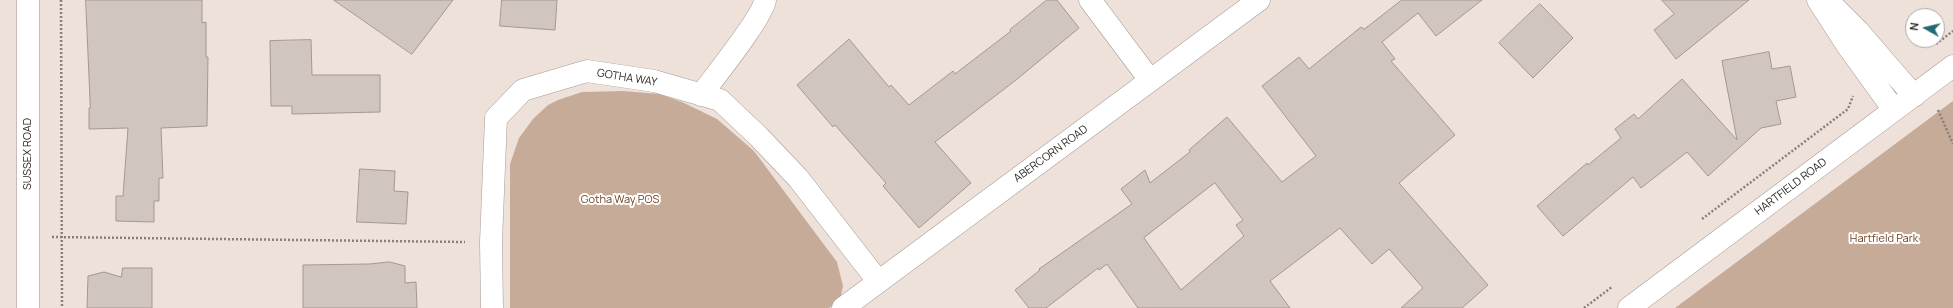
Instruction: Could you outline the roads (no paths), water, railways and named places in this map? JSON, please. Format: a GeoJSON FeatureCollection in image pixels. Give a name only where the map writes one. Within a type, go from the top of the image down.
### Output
{"type":"FeatureCollection","features":[{"type":"Feature","properties":{"kind":"street","name":"SUSSEX ROAD"},"geometry":{"type":"LineString","coordinates":[[28,0],[28,308]]}},
{"type":"Feature","properties":{"kind":"street"},"geometry":{"type":"LineString","coordinates":[[1090,0],[1150,80]]}},
{"type":"Feature","properties":{"kind":"street","name":"ABERCORN ROAD"},"geometry":{"type":"LineString","coordinates":[[843,308],[1259,0]]}},
{"type":"Feature","properties":{"kind":"street"},"geometry":{"type":"LineString","coordinates":[[1818,0],[1894,110]]}},
{"type":"Feature","properties":{"kind":"street"},"geometry":{"type":"LineString","coordinates":[[1826,0],[1922,90]]}},
{"type":"Feature","properties":{"kind":"street"},"geometry":{"type":"LineString","coordinates":[[701,95],[769,2]]}},
{"type":"Feature","properties":{"kind":"street","name":"HARTFIELD ROAD"},"geometry":{"type":"LineString","coordinates":[[1629,308],[1953,66]]}},
{"type":"Feature","properties":{"kind":"street","name":"GOTHA WAY"},"geometry":{"type":"LineString","coordinates":[[492,308],[491,242],[496,118],[523,90],[587,71],[654,81],[720,100],[759,137],[798,178],[878,281]]}},
{"type":"Feature","properties":{"kind":"park label","name":"Gotha Way POS"},"geometry":{"type":"Point","coordinates":[620,200]}},
{"type":"Feature","properties":{"kind":"park label","name":"Hartfield Park"},"geometry":{"type":"Point","coordinates":[1884,239]}}]}
